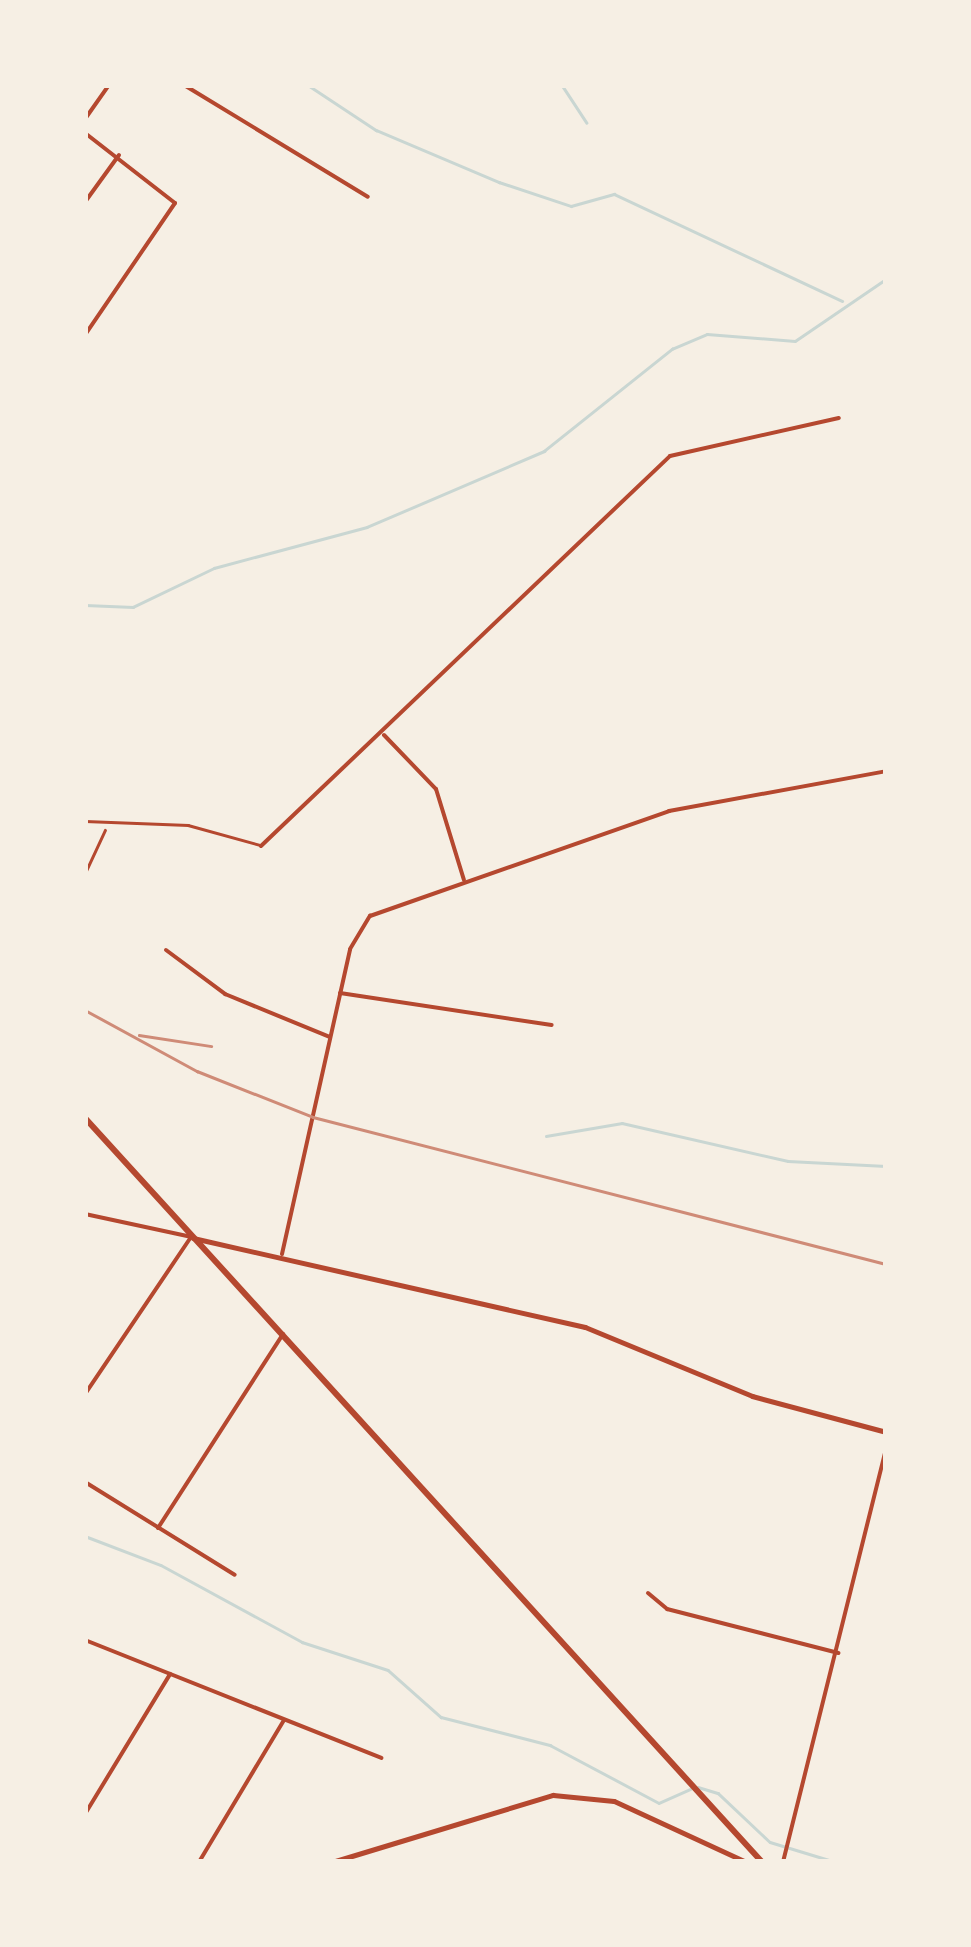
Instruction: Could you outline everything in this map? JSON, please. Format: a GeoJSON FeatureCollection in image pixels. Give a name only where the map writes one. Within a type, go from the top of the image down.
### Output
{"type":"FeatureCollection","features":[{"type":"Feature","properties":{"kind":"main road"},"geometry":{"type":"LineString","coordinates":[[85,1118],[762,1862]]}},
{"type":"Feature","properties":{"kind":"street"},"geometry":{"type":"LineString","coordinates":[[85,119],[109,85]]}},
{"type":"Feature","properties":{"kind":"street"},"geometry":{"type":"LineString","coordinates":[[184,85],[368,196]]}},
{"type":"Feature","properties":{"kind":"street"},"geometry":{"type":"LineString","coordinates":[[85,132],[119,155],[175,203],[85,335]]}},
{"type":"Feature","properties":{"kind":"street"},"geometry":{"type":"LineString","coordinates":[[85,202],[119,155]]}},
{"type":"Feature","properties":{"kind":"street"},"geometry":{"type":"LineString","coordinates":[[261,846],[383,734],[670,456],[840,418]]}},
{"type":"Feature","properties":{"kind":"street"},"geometry":{"type":"LineString","coordinates":[[383,734],[436,789],[464,880]]}},
{"type":"Feature","properties":{"kind":"street"},"geometry":{"type":"LineString","coordinates":[[282,1254],[350,949],[370,916],[464,880],[669,812],[886,772]]}},
{"type":"Feature","properties":{"kind":"street"},"geometry":{"type":"LineString","coordinates":[[166,950],[226,994],[330,1037]]}},
{"type":"Feature","properties":{"kind":"street"},"geometry":{"type":"LineString","coordinates":[[340,992],[552,1025]]}},
{"type":"Feature","properties":{"kind":"street"},"geometry":{"type":"LineString","coordinates":[[85,1214],[282,1254],[585,1327],[752,1396],[886,1432]]}},
{"type":"Feature","properties":{"kind":"street"},"geometry":{"type":"LineString","coordinates":[[85,1394],[191,1237]]}},
{"type":"Feature","properties":{"kind":"street"},"geometry":{"type":"LineString","coordinates":[[158,1528],[283,1332]]}},
{"type":"Feature","properties":{"kind":"street"},"geometry":{"type":"LineString","coordinates":[[783,1862],[886,1450]]}},
{"type":"Feature","properties":{"kind":"street"},"geometry":{"type":"LineString","coordinates":[[85,1482],[235,1575]]}},
{"type":"Feature","properties":{"kind":"street"},"geometry":{"type":"LineString","coordinates":[[648,1593],[667,1610],[838,1652]]}},
{"type":"Feature","properties":{"kind":"street"},"geometry":{"type":"LineString","coordinates":[[85,1640],[381,1758]]}},
{"type":"Feature","properties":{"kind":"street"},"geometry":{"type":"LineString","coordinates":[[85,1814],[170,1674]]}},
{"type":"Feature","properties":{"kind":"street"},"geometry":{"type":"LineString","coordinates":[[199,1862],[284,1720]]}},
{"type":"Feature","properties":{"kind":"street"},"geometry":{"type":"LineString","coordinates":[[332,1862],[552,1795],[614,1801],[746,1862]]}},
{"type":"Feature","properties":{"kind":"lane"},"geometry":{"type":"LineString","coordinates":[[85,821],[106,828],[188,824],[261,846]]}},
{"type":"Feature","properties":{"kind":"lane"},"geometry":{"type":"LineString","coordinates":[[85,873],[106,828]]}},
{"type":"Feature","properties":{"kind":"waterway"},"geometry":{"type":"LineString","coordinates":[[308,85],[376,130],[499,182],[571,206],[614,194],[842,301]]}},
{"type":"Feature","properties":{"kind":"waterway"},"geometry":{"type":"LineString","coordinates":[[562,85],[587,123]]}},
{"type":"Feature","properties":{"kind":"waterway"},"geometry":{"type":"LineString","coordinates":[[85,605],[133,607],[214,568],[367,527],[544,451],[672,349],[707,334],[795,341],[886,279]]}},
{"type":"Feature","properties":{"kind":"waterway"},"geometry":{"type":"LineString","coordinates":[[546,1136],[622,1123],[788,1161],[886,1166]]}},
{"type":"Feature","properties":{"kind":"waterway"},"geometry":{"type":"LineString","coordinates":[[85,1536],[161,1565],[302,1642],[388,1670],[441,1717],[550,1745],[659,1803],[690,1789]]}},
{"type":"Feature","properties":{"kind":"waterway"},"geometry":{"type":"LineString","coordinates":[[698,1787],[718,1793],[770,1842],[836,1862]]}},
{"type":"Feature","properties":{"kind":"railway"},"geometry":{"type":"LineString","coordinates":[[85,1010],[197,1071],[313,1117],[886,1264]]}},
{"type":"Feature","properties":{"kind":"railway"},"geometry":{"type":"LineString","coordinates":[[139,1035],[211,1046]]}}]}
